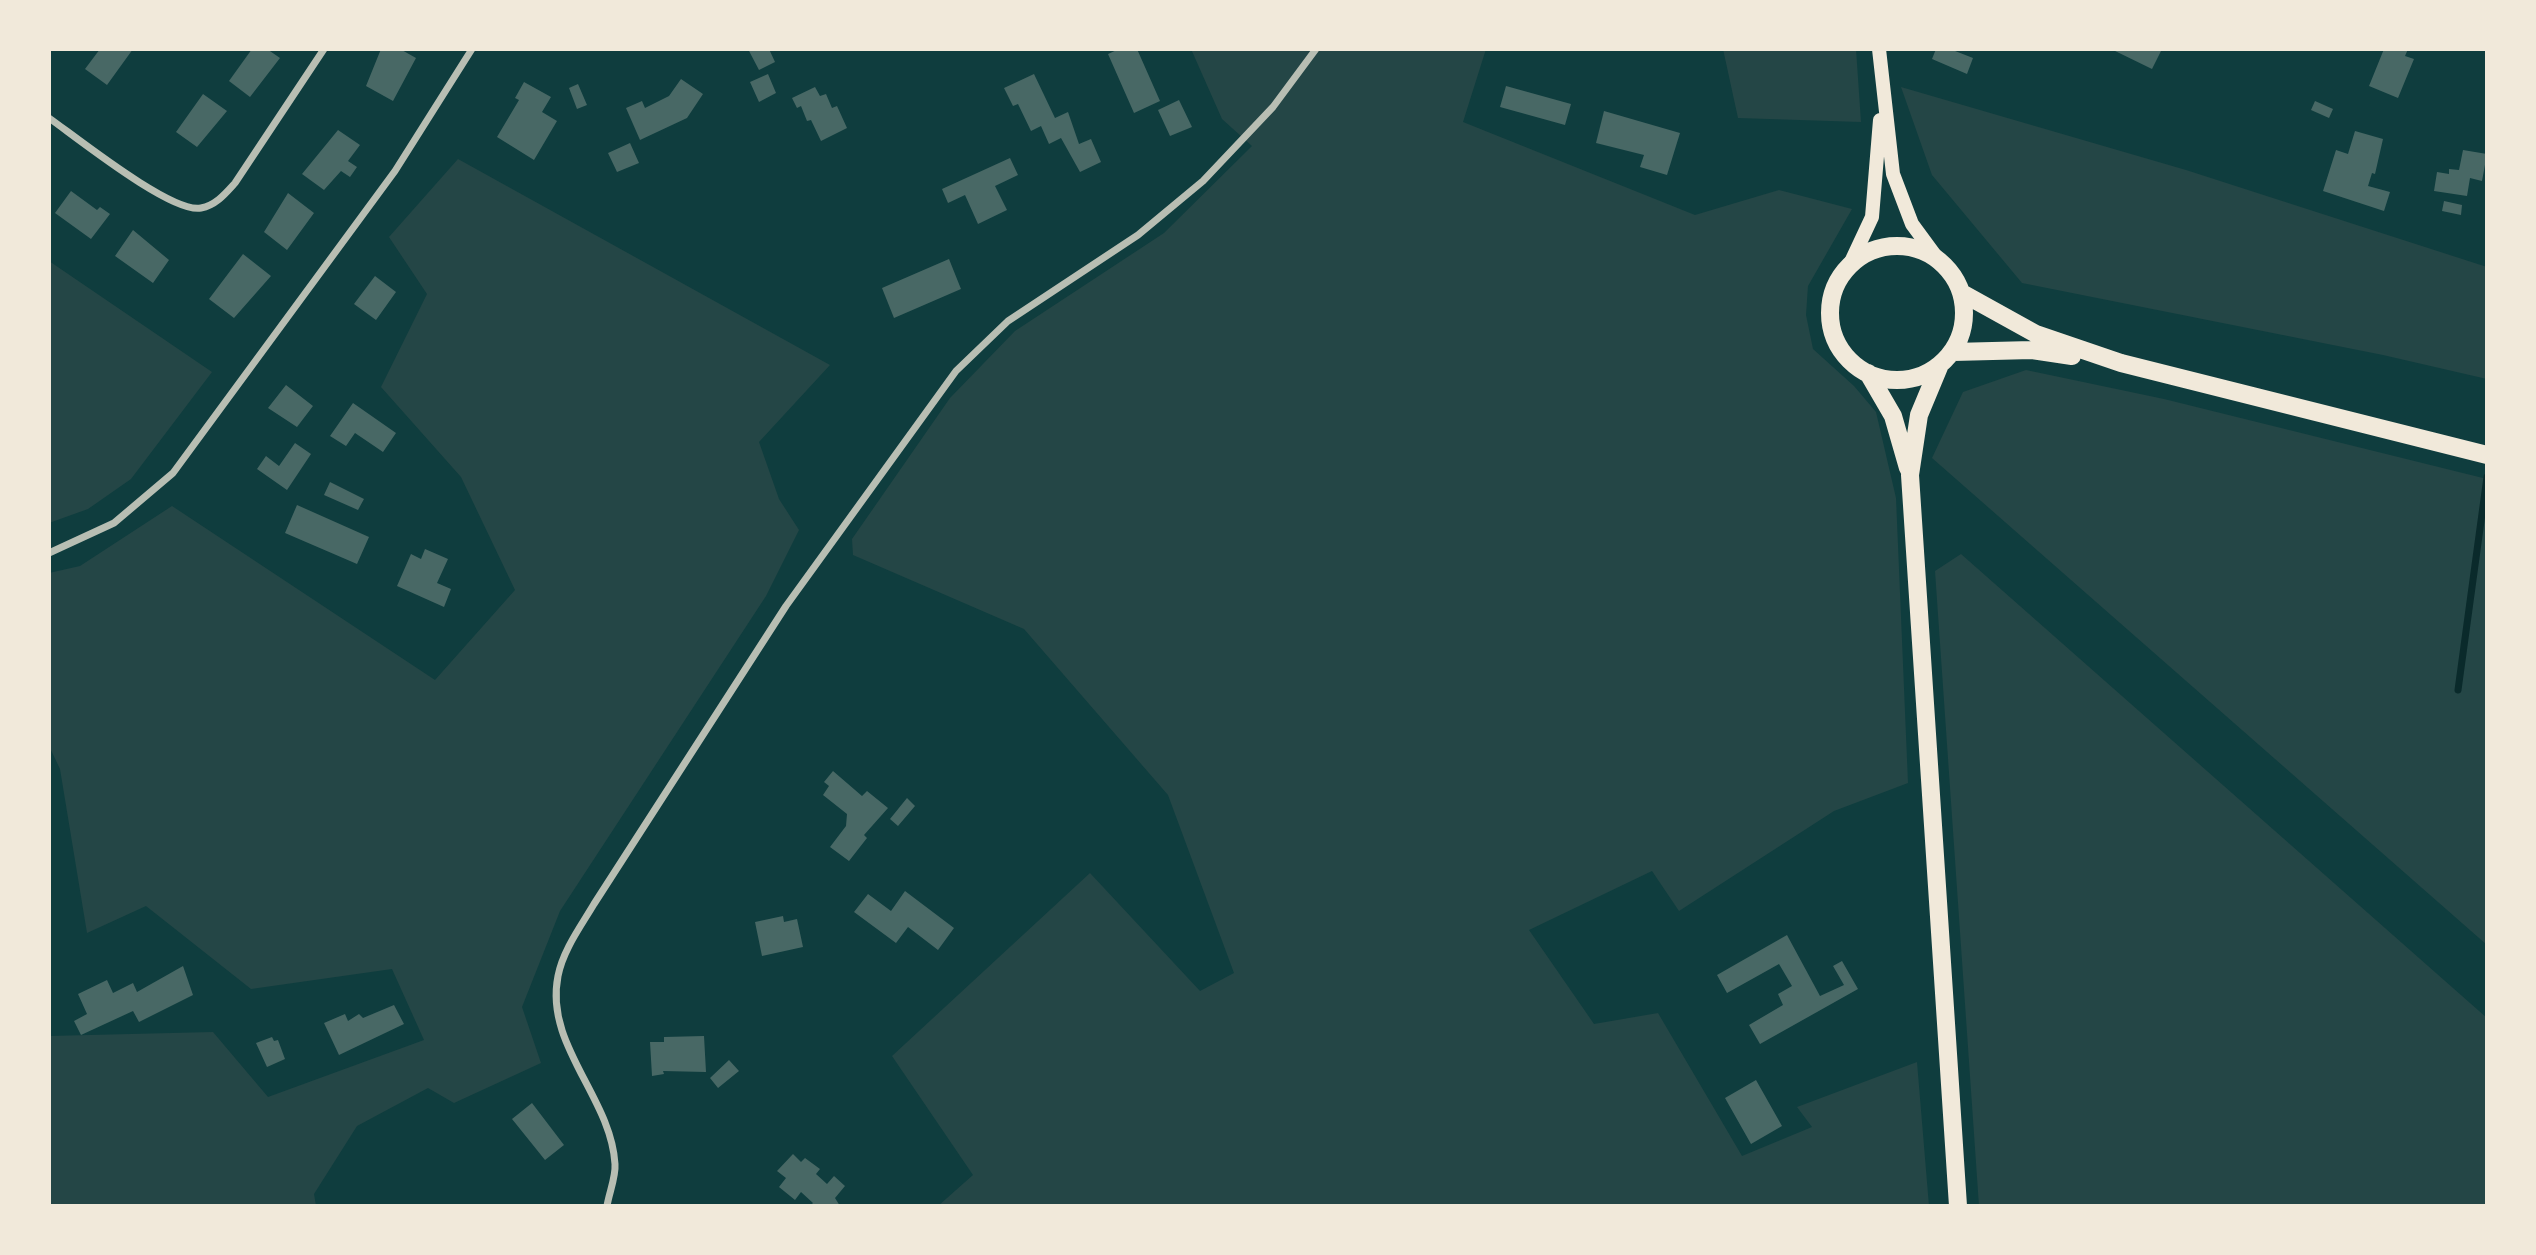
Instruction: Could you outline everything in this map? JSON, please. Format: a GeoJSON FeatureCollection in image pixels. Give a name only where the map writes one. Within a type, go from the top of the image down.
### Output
{"type":"FeatureCollection","features":[{"type":"Feature","properties":{"kind":"main road"},"geometry":{"type":"LineString","coordinates":[[1879,49],[1893,174],[1912,224],[1952,274],[1962,293],[1965,314],[1962,334],[1953,352],[1939,367],[1922,376],[1903,381],[1879,379],[1857,369],[1841,351],[1831,330],[1829,306],[1836,284],[1850,264],[1872,217],[1882,87]]}},
{"type":"Feature","properties":{"kind":"main road"},"geometry":{"type":"LineString","coordinates":[[1850,264],[1865,253],[1892,246],[1920,249],[1937,258]]}},
{"type":"Feature","properties":{"kind":"main road"},"geometry":{"type":"LineString","coordinates":[[1962,293],[2036,334],[2121,363],[2487,455]]}},
{"type":"Feature","properties":{"kind":"main road"},"geometry":{"type":"LineString","coordinates":[[1953,352],[2032,350],[2121,363]]}},
{"type":"Feature","properties":{"kind":"main road"},"geometry":{"type":"LineString","coordinates":[[1939,367],[1919,415],[1910,475],[1958,1206]]}},
{"type":"Feature","properties":{"kind":"main road"},"geometry":{"type":"LineString","coordinates":[[1868,373],[1893,416],[1910,475]]}},
{"type":"Feature","properties":{"kind":"street"},"geometry":{"type":"LineString","coordinates":[[49,118],[165,200],[198,209],[218,201],[235,183],[324,49]]}},
{"type":"Feature","properties":{"kind":"street"},"geometry":{"type":"LineString","coordinates":[[49,553],[114,523],[173,474],[395,170],[472,49]]}},
{"type":"Feature","properties":{"kind":"street"},"geometry":{"type":"LineString","coordinates":[[607,1206],[615,1165],[604,1118],[570,1052],[556,999],[558,975],[569,946],[594,904],[786,606],[956,371],[1008,321],[1138,235],[1203,181],[1273,107],[1316,49]]}},
{"type":"Feature","properties":{"kind":"shaded area"},"geometry":{"type":"Polygon","coordinates":[[[1191,49],[1486,49],[1463,122],[1695,215],[1779,190],[1852,209],[1808,286],[1806,315],[1813,349],[1854,386],[1876,412],[1896,498],[1908,783],[1834,811],[1679,911],[1652,871],[1529,930],[1594,1024],[1658,1013],[1742,1156],[1812,1127],[1797,1107],[1917,1062],[1929,1206],[938,1206],[973,1175],[892,1056],[1090,873],[1200,991],[1234,973],[1168,795],[1024,629],[853,555],[852,539],[950,398],[1015,331],[1164,233],[1252,146],[1222,119],[1191,49]]]}},
{"type":"Feature","properties":{"kind":"shaded area"},"geometry":{"type":"Polygon","coordinates":[[[1723,49],[1856,49],[1861,122],[1738,118],[1723,49]]]}},
{"type":"Feature","properties":{"kind":"shaded area"},"geometry":{"type":"Polygon","coordinates":[[[1901,87],[2186,170],[2487,267],[2487,379],[2383,355],[2022,283],[1932,175],[1901,87]]]}},
{"type":"Feature","properties":{"kind":"shaded area"},"geometry":{"type":"Polygon","coordinates":[[[458,159],[830,365],[759,442],[779,499],[799,530],[766,596],[560,911],[522,1007],[541,1063],[454,1103],[428,1088],[357,1126],[314,1194],[316,1206],[49,1206],[49,1036],[213,1032],[268,1097],[424,1040],[392,969],[251,989],[146,906],[87,933],[60,769],[49,746],[49,573],[80,566],[172,506],[435,680],[515,590],[461,477],[381,387],[427,294],[389,237],[458,159]]]}},
{"type":"Feature","properties":{"kind":"shaded area"},"geometry":{"type":"Polygon","coordinates":[[[49,261],[212,372],[131,479],[88,509],[49,523],[49,261]]]}},
{"type":"Feature","properties":{"kind":"shaded area"},"geometry":{"type":"Polygon","coordinates":[[[2026,370],[2164,399],[2487,479],[2487,945],[1932,458],[1963,392],[2026,370]]]}},
{"type":"Feature","properties":{"kind":"shaded area"},"geometry":{"type":"Polygon","coordinates":[[[1961,554],[2487,1018],[2487,1206],[1979,1206],[1935,571],[1961,554]]]}},
{"type":"Feature","properties":{"kind":"building"},"geometry":{"type":"Polygon","coordinates":[[[100,49],[133,49],[107,85],[85,69],[100,49]]]}},
{"type":"Feature","properties":{"kind":"building"},"geometry":{"type":"Polygon","coordinates":[[[252,49],[267,49],[280,58],[250,97],[229,81],[252,49]]]}},
{"type":"Feature","properties":{"kind":"building"},"geometry":{"type":"Polygon","coordinates":[[[381,49],[400,49],[416,58],[393,101],[366,86],[381,49]]]}},
{"type":"Feature","properties":{"kind":"building"},"geometry":{"type":"Polygon","coordinates":[[[748,49],[769,49],[775,62],[759,70],[748,49]]]}},
{"type":"Feature","properties":{"kind":"building"},"geometry":{"type":"Polygon","coordinates":[[[1119,49],[1137,49],[1160,101],[1134,113],[1108,54],[1119,49]]]}},
{"type":"Feature","properties":{"kind":"building"},"geometry":{"type":"Polygon","coordinates":[[[1936,49],[1950,49],[1973,58],[1967,74],[1932,59],[1936,49]]]}},
{"type":"Feature","properties":{"kind":"building"},"geometry":{"type":"Polygon","coordinates":[[[2111,49],[2162,49],[2152,69],[2111,49]]]}},
{"type":"Feature","properties":{"kind":"building"},"geometry":{"type":"Polygon","coordinates":[[[2384,49],[2408,49],[2405,56],[2414,59],[2398,98],[2369,86],[2384,49]]]}},
{"type":"Feature","properties":{"kind":"building"},"geometry":{"type":"Polygon","coordinates":[[[768,74],[776,93],[759,102],[750,82],[768,74]]]}},
{"type":"Feature","properties":{"kind":"building"},"geometry":{"type":"Polygon","coordinates":[[[1034,74],[1055,118],[1068,112],[1079,144],[1091,139],[1101,162],[1080,172],[1061,138],[1049,144],[1041,126],[1031,131],[1018,104],[1013,106],[1004,88],[1034,74]]]}},
{"type":"Feature","properties":{"kind":"building"},"geometry":{"type":"Polygon","coordinates":[[[681,79],[703,94],[687,118],[640,140],[626,108],[642,101],[645,108],[669,96],[681,79]]]}},
{"type":"Feature","properties":{"kind":"building"},"geometry":{"type":"Polygon","coordinates":[[[524,82],[551,97],[542,112],[557,121],[534,160],[497,137],[519,100],[515,98],[524,82]]]}},
{"type":"Feature","properties":{"kind":"building"},"geometry":{"type":"Polygon","coordinates":[[[578,84],[587,105],[577,109],[569,88],[578,84]]]}},
{"type":"Feature","properties":{"kind":"building"},"geometry":{"type":"Polygon","coordinates":[[[1506,86],[1571,104],[1565,125],[1500,107],[1506,86]]]}},
{"type":"Feature","properties":{"kind":"building"},"geometry":{"type":"Polygon","coordinates":[[[815,87],[820,96],[826,94],[832,108],[837,106],[847,128],[821,141],[811,120],[807,121],[801,106],[797,108],[792,98],[815,87]]]}},
{"type":"Feature","properties":{"kind":"building"},"geometry":{"type":"Polygon","coordinates":[[[203,94],[227,111],[197,147],[176,132],[203,94]]]}},
{"type":"Feature","properties":{"kind":"building"},"geometry":{"type":"Polygon","coordinates":[[[1179,100],[1192,127],[1170,136],[1158,110],[1179,100]]]}},
{"type":"Feature","properties":{"kind":"building"},"geometry":{"type":"Polygon","coordinates":[[[2315,101],[2333,109],[2329,118],[2311,110],[2315,101]]]}},
{"type":"Feature","properties":{"kind":"building"},"geometry":{"type":"Polygon","coordinates":[[[1604,111],[1680,133],[1667,175],[1640,167],[1644,155],[1596,143],[1604,111]]]}},
{"type":"Feature","properties":{"kind":"building"},"geometry":{"type":"Polygon","coordinates":[[[338,130],[360,145],[348,161],[357,167],[350,177],[341,171],[324,190],[302,174],[338,130]]]}},
{"type":"Feature","properties":{"kind":"building"},"geometry":{"type":"Polygon","coordinates":[[[2355,131],[2383,139],[2375,174],[2372,173],[2368,186],[2390,192],[2384,211],[2323,191],[2336,150],[2348,154],[2355,131]]]}},
{"type":"Feature","properties":{"kind":"building"},"geometry":{"type":"Polygon","coordinates":[[[630,143],[639,163],[617,172],[608,153],[630,143]]]}},
{"type":"Feature","properties":{"kind":"building"},"geometry":{"type":"Polygon","coordinates":[[[2463,150],[2487,154],[2482,181],[2470,178],[2467,196],[2434,191],[2437,172],[2449,174],[2449,169],[2459,170],[2463,150]]]}},
{"type":"Feature","properties":{"kind":"building"},"geometry":{"type":"Polygon","coordinates":[[[1010,158],[1018,175],[995,186],[1007,210],[978,224],[965,195],[948,203],[942,189],[1010,158]]]}},
{"type":"Feature","properties":{"kind":"building"},"geometry":{"type":"Polygon","coordinates":[[[71,191],[97,210],[100,207],[110,214],[91,239],[55,213],[71,191]]]}},
{"type":"Feature","properties":{"kind":"building"},"geometry":{"type":"Polygon","coordinates":[[[288,193],[314,213],[287,250],[264,232],[288,193]]]}},
{"type":"Feature","properties":{"kind":"building"},"geometry":{"type":"Polygon","coordinates":[[[2444,201],[2462,205],[2461,215],[2442,211],[2444,201]]]}},
{"type":"Feature","properties":{"kind":"building"},"geometry":{"type":"Polygon","coordinates":[[[133,230],[169,260],[153,283],[115,256],[133,230]]]}},
{"type":"Feature","properties":{"kind":"building"},"geometry":{"type":"Polygon","coordinates":[[[243,254],[271,276],[234,318],[209,299],[243,254]]]}},
{"type":"Feature","properties":{"kind":"building"},"geometry":{"type":"Polygon","coordinates":[[[949,259],[961,289],[894,318],[882,288],[949,259]]]}},
{"type":"Feature","properties":{"kind":"building"},"geometry":{"type":"Polygon","coordinates":[[[375,276],[396,292],[376,320],[354,304],[375,276]]]}},
{"type":"Feature","properties":{"kind":"building"},"geometry":{"type":"Polygon","coordinates":[[[286,385],[313,406],[297,427],[268,408],[286,385]]]}},
{"type":"Feature","properties":{"kind":"building"},"geometry":{"type":"Polygon","coordinates":[[[353,403],[396,433],[383,452],[355,433],[346,446],[330,436],[353,403]]]}},
{"type":"Feature","properties":{"kind":"building"},"geometry":{"type":"Polygon","coordinates":[[[295,443],[311,454],[287,490],[257,469],[266,456],[279,466],[295,443]]]}},
{"type":"Feature","properties":{"kind":"building"},"geometry":{"type":"Polygon","coordinates":[[[330,482],[364,499],[358,510],[324,495],[330,482]]]}},
{"type":"Feature","properties":{"kind":"building"},"geometry":{"type":"Polygon","coordinates":[[[297,505],[369,537],[357,564],[285,533],[297,505]]]}},
{"type":"Feature","properties":{"kind":"building"},"geometry":{"type":"Polygon","coordinates":[[[425,549],[448,559],[437,583],[451,589],[444,607],[397,586],[411,554],[421,559],[425,549]]]}},
{"type":"Feature","properties":{"kind":"building"},"geometry":{"type":"Polygon","coordinates":[[[833,771],[862,796],[867,791],[888,808],[864,835],[867,838],[849,861],[830,847],[846,826],[847,814],[823,795],[829,786],[824,782],[833,771]]]}},
{"type":"Feature","properties":{"kind":"building"},"geometry":{"type":"Polygon","coordinates":[[[907,798],[915,806],[898,826],[890,819],[907,798]]]}},
{"type":"Feature","properties":{"kind":"building"},"geometry":{"type":"Polygon","coordinates":[[[905,891],[954,928],[938,950],[908,927],[896,943],[854,912],[868,894],[891,911],[905,891]]]}},
{"type":"Feature","properties":{"kind":"building"},"geometry":{"type":"Polygon","coordinates":[[[783,916],[784,922],[797,919],[803,947],[762,956],[755,922],[783,916]]]}},
{"type":"Feature","properties":{"kind":"building"},"geometry":{"type":"Polygon","coordinates":[[[1787,935],[1820,996],[1844,985],[1833,966],[1842,961],[1858,989],[1760,1044],[1749,1025],[1783,1005],[1778,994],[1792,986],[1779,964],[1727,993],[1717,975],[1787,935]]]}},
{"type":"Feature","properties":{"kind":"building"},"geometry":{"type":"Polygon","coordinates":[[[183,966],[193,995],[139,1022],[133,1011],[81,1035],[74,1021],[87,1014],[78,994],[107,980],[113,993],[133,983],[137,992],[183,966]]]}},
{"type":"Feature","properties":{"kind":"building"},"geometry":{"type":"Polygon","coordinates":[[[394,1005],[404,1024],[339,1055],[324,1023],[345,1014],[348,1021],[359,1014],[363,1018],[394,1005]]]}},
{"type":"Feature","properties":{"kind":"building"},"geometry":{"type":"Polygon","coordinates":[[[704,1036],[706,1072],[663,1071],[664,1074],[652,1076],[650,1042],[664,1042],[664,1037],[704,1036]]]}},
{"type":"Feature","properties":{"kind":"building"},"geometry":{"type":"Polygon","coordinates":[[[272,1037],[274,1041],[278,1040],[285,1059],[267,1067],[256,1043],[272,1037]]]}},
{"type":"Feature","properties":{"kind":"building"},"geometry":{"type":"Polygon","coordinates":[[[729,1060],[739,1071],[718,1088],[710,1078],[729,1060]]]}},
{"type":"Feature","properties":{"kind":"building"},"geometry":{"type":"Polygon","coordinates":[[[1756,1080],[1782,1126],[1751,1144],[1725,1098],[1756,1080]]]}},
{"type":"Feature","properties":{"kind":"building"},"geometry":{"type":"Polygon","coordinates":[[[532,1103],[564,1145],[545,1160],[512,1119],[532,1103]]]}},
{"type":"Feature","properties":{"kind":"building"},"geometry":{"type":"Polygon","coordinates":[[[793,1154],[801,1162],[805,1158],[820,1169],[816,1174],[827,1184],[834,1176],[845,1186],[835,1198],[840,1206],[810,1206],[813,1203],[801,1192],[795,1200],[779,1187],[786,1178],[777,1171],[793,1154]]]}},
{"type":"Feature","properties":{"kind":"waterway"},"geometry":{"type":"LineString","coordinates":[[2458,690],[2487,477]]}}]}
